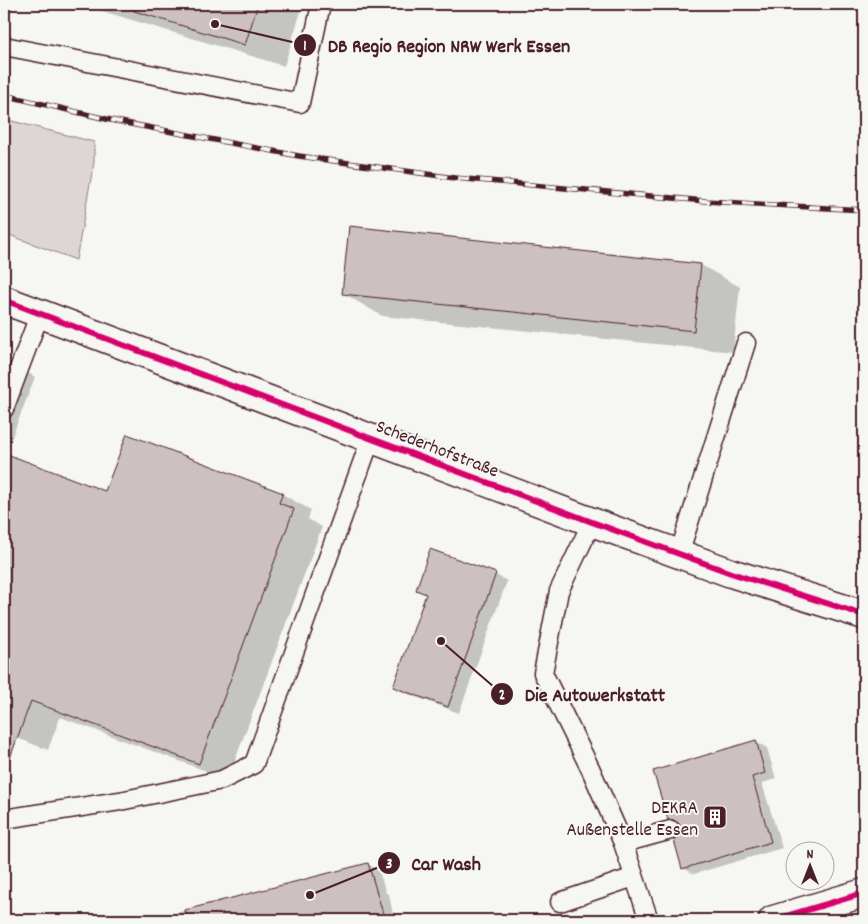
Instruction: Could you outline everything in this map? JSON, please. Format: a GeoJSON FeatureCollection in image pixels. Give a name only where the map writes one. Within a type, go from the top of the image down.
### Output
{"type":"FeatureCollection","features":[{"type":"Feature","properties":{"kind":"street","name":"Schederhofstraße"},"geometry":{"type":"LineString","coordinates":[[4,300],[679,554],[864,615]]}},
{"type":"Feature","properties":{"kind":"street"},"geometry":{"type":"LineString","coordinates":[[773,920],[864,893]]}},
{"type":"Feature","properties":{"kind":"lane"},"geometry":{"type":"LineString","coordinates":[[4,46],[300,103],[321,4]]}},
{"type":"Feature","properties":{"kind":"lane"},"geometry":{"type":"LineString","coordinates":[[4,409],[40,313]]}},
{"type":"Feature","properties":{"kind":"lane"},"geometry":{"type":"LineString","coordinates":[[679,554],[746,343]]}},
{"type":"Feature","properties":{"kind":"lane"},"geometry":{"type":"LineString","coordinates":[[4,819],[120,801],[222,780],[254,764],[371,438]]}},
{"type":"Feature","properties":{"kind":"lane"},"geometry":{"type":"LineString","coordinates":[[592,522],[559,591],[543,673],[591,770],[623,843],[649,920]]}},
{"type":"Feature","properties":{"kind":"lane"},"geometry":{"type":"LineString","coordinates":[[623,843],[670,830]]}},
{"type":"Feature","properties":{"kind":"lane"},"geometry":{"type":"LineString","coordinates":[[560,902],[634,877]]}},
{"type":"Feature","properties":{"kind":"shaded area"},"geometry":{"type":"Polygon","coordinates":[[[4,119],[94,142],[94,162],[76,260],[4,233],[4,119]]]}},
{"type":"Feature","properties":{"kind":"building"},"geometry":{"type":"Polygon","coordinates":[[[135,4],[258,4],[245,45],[134,11],[135,4]]]}},
{"type":"Feature","properties":{"kind":"building"},"geometry":{"type":"Polygon","coordinates":[[[349,226],[701,264],[694,331],[342,294],[349,226]]]}},
{"type":"Feature","properties":{"kind":"building"},"geometry":{"type":"Polygon","coordinates":[[[127,434],[283,493],[279,503],[294,509],[199,764],[31,701],[7,766],[4,766],[4,453],[105,491],[127,434]]]}},
{"type":"Feature","properties":{"kind":"building"},"geometry":{"type":"Polygon","coordinates":[[[430,549],[496,573],[448,707],[393,687],[426,594],[416,590],[430,549]]]}},
{"type":"Feature","properties":{"kind":"building","name":"DEKRA Außenstelle Essen"},"geometry":{"type":"Polygon","coordinates":[[[756,740],[765,773],[752,777],[771,842],[682,869],[674,840],[681,833],[681,827],[674,820],[668,820],[653,771],[756,740]]]}},
{"type":"Feature","properties":{"kind":"building"},"geometry":{"type":"Polygon","coordinates":[[[368,863],[385,920],[187,920],[185,910],[368,863]]]}},
{"type":"Feature","properties":{"kind":"railway"},"geometry":{"type":"LineString","coordinates":[[4,95],[115,121],[299,156],[455,178],[705,201],[864,210]]}},
{"type":"Feature","properties":{"kind":"cycle path"},"geometry":{"type":"LineString","coordinates":[[4,300],[731,573],[864,615]]}},
{"type":"Feature","properties":{"kind":"cycle path"},"geometry":{"type":"LineString","coordinates":[[773,920],[864,893]]}},
{"type":"Feature","properties":{"kind":"place","name":"DB Regio Region NRW Werk Essen"},"geometry":{"type":"Point","coordinates":[215,24]}},
{"type":"Feature","properties":{"kind":"place","name":"Die Autowerkstatt"},"geometry":{"type":"Point","coordinates":[441,641]}},
{"type":"Feature","properties":{"kind":"place","name":"DEKRA Außenstelle Essen"},"geometry":{"type":"Point","coordinates":[715,817]}},
{"type":"Feature","properties":{"kind":"place","name":"Car Wash"},"geometry":{"type":"Point","coordinates":[310,895]}}]}
